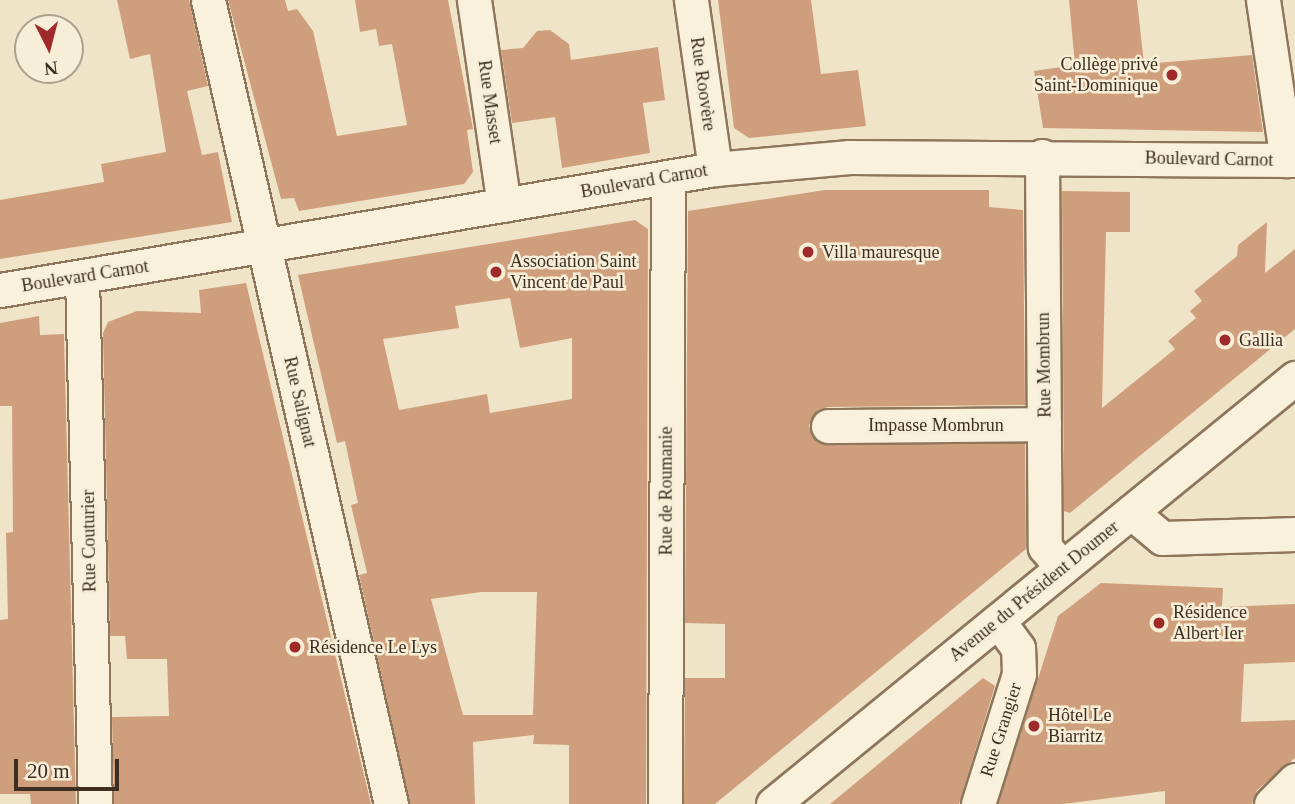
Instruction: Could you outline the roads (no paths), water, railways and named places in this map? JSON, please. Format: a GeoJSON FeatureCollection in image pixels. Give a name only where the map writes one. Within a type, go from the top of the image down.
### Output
{"type":"FeatureCollection","features":[{"type":"Feature","properties":{"kind":"street","name":"Rue Salignat"},"geometry":{"type":"LineString","coordinates":[[208,0],[391,804]]}},
{"type":"Feature","properties":{"kind":"street","name":"Rue Masset"},"geometry":{"type":"LineString","coordinates":[[474,0],[505,205]]}},
{"type":"Feature","properties":{"kind":"street","name":"Rue Roovère"},"geometry":{"type":"LineString","coordinates":[[691,0],[715,169]]}},
{"type":"Feature","properties":{"kind":"street"},"geometry":{"type":"LineString","coordinates":[[1263,0],[1291,160]]}},
{"type":"Feature","properties":{"kind":"street","name":"Boulevard Carnot"},"geometry":{"type":"LineString","coordinates":[[0,290],[715,169],[849,157],[1042,156],[1291,160]]}},
{"type":"Feature","properties":{"kind":"street","name":"Rue Mombrun"},"geometry":{"type":"LineString","coordinates":[[1042,156],[1045,548],[1062,568]]}},
{"type":"Feature","properties":{"kind":"street","name":"Rue de Roumanie"},"geometry":{"type":"LineString","coordinates":[[665,804],[668,177]]}},
{"type":"Feature","properties":{"kind":"street","name":"Rue Couturier"},"geometry":{"type":"LineString","coordinates":[[82,277],[95,804]]}},
{"type":"Feature","properties":{"kind":"street","name":"Avenue du Président Doumer"},"geometry":{"type":"LineString","coordinates":[[773,804],[1295,378]]}},
{"type":"Feature","properties":{"kind":"street","name":"Impasse Mombrun"},"geometry":{"type":"LineString","coordinates":[[828,426],[1044,424]]}},
{"type":"Feature","properties":{"kind":"street"},"geometry":{"type":"LineString","coordinates":[[1131,512],[1161,538],[1295,534]]}},
{"type":"Feature","properties":{"kind":"street","name":"Rue Grangier"},"geometry":{"type":"LineString","coordinates":[[978,804],[1019,674],[1018,648],[998,620]]}},
{"type":"Feature","properties":{"kind":"street"},"geometry":{"type":"LineString","coordinates":[[1271,804],[1295,780]]}},
{"type":"Feature","properties":{"kind":"place","name":"Collège privé Saint-Dominique"},"geometry":{"type":"Point","coordinates":[1172,75]}},
{"type":"Feature","properties":{"kind":"place","name":"Villa mauresque"},"geometry":{"type":"Point","coordinates":[808,252]}},
{"type":"Feature","properties":{"kind":"place","name":"Association Saint Vincent de Paul"},"geometry":{"type":"Point","coordinates":[496,272]}},
{"type":"Feature","properties":{"kind":"place","name":"Gallia"},"geometry":{"type":"Point","coordinates":[1225,340]}},
{"type":"Feature","properties":{"kind":"place","name":"Résidence Albert Ier"},"geometry":{"type":"Point","coordinates":[1159,623]}},
{"type":"Feature","properties":{"kind":"place","name":"Résidence Le Lys"},"geometry":{"type":"Point","coordinates":[295,647]}},
{"type":"Feature","properties":{"kind":"place","name":"Hôtel Le Biarritz"},"geometry":{"type":"Point","coordinates":[1034,726]}}]}
